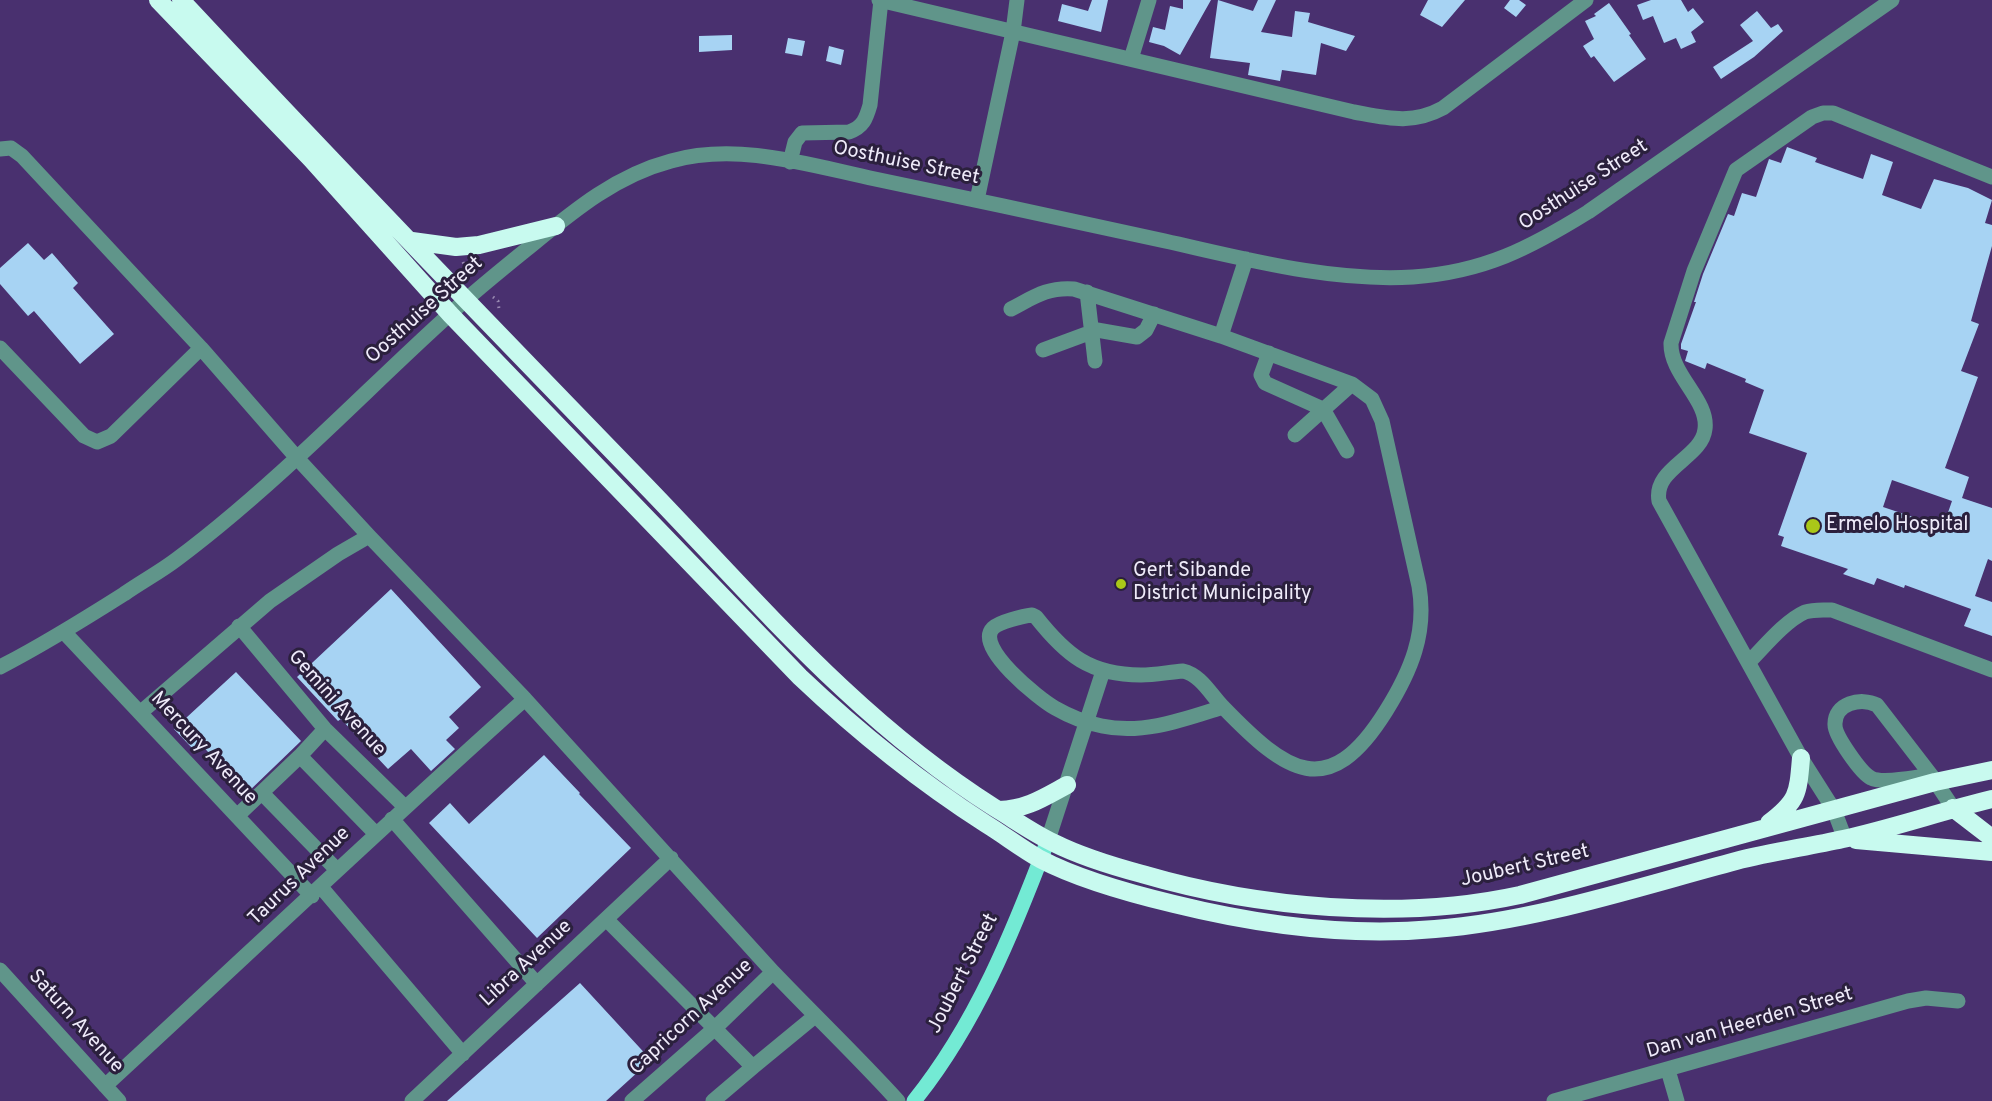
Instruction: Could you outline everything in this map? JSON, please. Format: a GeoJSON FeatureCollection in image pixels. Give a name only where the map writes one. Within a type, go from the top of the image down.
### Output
{"type":"FeatureCollection","features":[{"type":"Feature","properties":{"kind":"highway"},"geometry":{"type":"LineString","coordinates":[[158,0],[311,159],[450,314],[683,554],[760,638],[843,718],[943,796],[1041,859],[1096,882],[1155,900],[1252,921],[1331,930],[1436,929],[1532,914],[1762,854],[1845,839],[1992,799]]}},
{"type":"Feature","properties":{"kind":"highway"},"geometry":{"type":"LineString","coordinates":[[181,0],[759,607],[856,703],[966,789],[1048,840]]}},
{"type":"Feature","properties":{"kind":"highway"},"geometry":{"type":"LineString","coordinates":[[411,241],[456,247],[478,245],[555,226]]}},
{"type":"Feature","properties":{"kind":"highway"},"geometry":{"type":"LineString","coordinates":[[1762,828],[1785,811],[1794,800],[1798,788],[1801,758]]}},
{"type":"Feature","properties":{"kind":"highway","name":"Joubert Street"},"geometry":{"type":"LineString","coordinates":[[1048,840],[1072,852],[1113,866],[1186,887],[1316,906],[1398,908],[1471,905],[1520,895],[1834,810],[1933,778],[1992,770]]}},
{"type":"Feature","properties":{"kind":"highway"},"geometry":{"type":"LineString","coordinates":[[999,810],[1030,805],[1067,785]]}},
{"type":"Feature","properties":{"kind":"highway"},"geometry":{"type":"LineString","coordinates":[[1953,808],[1992,838]]}},
{"type":"Feature","properties":{"kind":"highway"},"geometry":{"type":"LineString","coordinates":[[1845,839],[1992,852]]}},
{"type":"Feature","properties":{"kind":"main road","name":"Joubert Street"},"geometry":{"type":"LineString","coordinates":[[914,1101],[957,1040],[986,989],[1048,840]]}},
{"type":"Feature","properties":{"kind":"street"},"geometry":{"type":"LineString","coordinates":[[790,162],[795,142],[802,134],[849,132],[861,126],[865,121],[870,105],[880,0],[1354,112],[1389,118],[1419,118],[1443,108],[1586,0]]}},
{"type":"Feature","properties":{"kind":"street"},"geometry":{"type":"LineString","coordinates":[[977,200],[1013,32],[1017,0]]}},
{"type":"Feature","properties":{"kind":"street"},"geometry":{"type":"LineString","coordinates":[[1131,59],[1149,0]]}},
{"type":"Feature","properties":{"kind":"street","name":"Oosthuise Street"},"geometry":{"type":"LineString","coordinates":[[0,667],[64,632],[174,562],[297,458],[450,314],[555,226],[592,197],[628,176],[674,159],[700,155],[755,155],[977,200],[1246,259],[1330,274],[1374,278],[1416,277],[1473,267],[1522,251],[1588,212],[1892,0]]}},
{"type":"Feature","properties":{"kind":"street"},"geometry":{"type":"LineString","coordinates":[[1845,839],[1834,810],[1801,758],[1662,508],[1658,495],[1663,481],[1696,446],[1706,428],[1700,407],[1675,364],[1671,343],[1694,271],[1731,178],[1748,159],[1812,117],[1828,112],[1992,177]]}},
{"type":"Feature","properties":{"kind":"street","name":"Capricorn Avenue"},"geometry":{"type":"LineString","coordinates":[[0,149],[12,148],[22,156],[201,348],[369,536],[525,699],[773,972],[714,1029],[632,1101]]}},
{"type":"Feature","properties":{"kind":"street"},"geometry":{"type":"LineString","coordinates":[[1221,336],[1246,259]]}},
{"type":"Feature","properties":{"kind":"street"},"geometry":{"type":"LineString","coordinates":[[1011,309],[1053,288],[1087,292],[1221,336],[1352,384],[1372,399],[1382,421],[1419,586],[1422,616],[1420,635],[1412,660],[1394,699],[1362,745],[1339,764],[1329,767],[1304,768],[1279,758],[1223,707],[1189,672],[1142,675],[1103,671],[1082,662],[1064,650],[1033,615],[996,625],[988,638],[992,648],[1013,674],[1044,702],[1086,722],[1110,728],[1141,728],[1168,724],[1223,707]]}},
{"type":"Feature","properties":{"kind":"street"},"geometry":{"type":"LineString","coordinates":[[1087,292],[1095,361]]}},
{"type":"Feature","properties":{"kind":"street"},"geometry":{"type":"LineString","coordinates":[[1043,350],[1091,332],[1103,331],[1137,337],[1146,330],[1154,314]]}},
{"type":"Feature","properties":{"kind":"street"},"geometry":{"type":"LineString","coordinates":[[0,348],[84,436],[97,442],[104,440],[120,428],[201,348]]}},
{"type":"Feature","properties":{"kind":"street"},"geometry":{"type":"LineString","coordinates":[[1269,353],[1261,375],[1265,382],[1323,410],[1347,451]]}},
{"type":"Feature","properties":{"kind":"street"},"geometry":{"type":"LineString","coordinates":[[1295,435],[1352,384]]}},
{"type":"Feature","properties":{"kind":"street"},"geometry":{"type":"LineString","coordinates":[[140,713],[270,601],[338,554],[369,536]]}},
{"type":"Feature","properties":{"kind":"street"},"geometry":{"type":"LineString","coordinates":[[1749,662],[1793,619],[1805,612],[1817,609],[1833,610],[1992,670]]}},
{"type":"Feature","properties":{"kind":"street","name":"Gemini Avenue"},"geometry":{"type":"LineString","coordinates":[[239,627],[326,729],[405,807]]}},
{"type":"Feature","properties":{"kind":"street","name":"Mercury Avenue"},"geometry":{"type":"LineString","coordinates":[[64,632],[237,816],[316,891],[463,1054]]}},
{"type":"Feature","properties":{"kind":"street"},"geometry":{"type":"LineString","coordinates":[[1048,840],[1103,671]]}},
{"type":"Feature","properties":{"kind":"street","name":"Taurus Avenue"},"geometry":{"type":"LineString","coordinates":[[105,1086],[405,807],[525,699]]}},
{"type":"Feature","properties":{"kind":"street"},"geometry":{"type":"LineString","coordinates":[[1933,778],[1898,780],[1869,778],[1852,758],[1836,732],[1835,721],[1839,712],[1847,705],[1856,702],[1869,701],[1877,705],[1933,778],[1953,808]]}},
{"type":"Feature","properties":{"kind":"street"},"geometry":{"type":"LineString","coordinates":[[237,816],[326,729]]}},
{"type":"Feature","properties":{"kind":"street"},"geometry":{"type":"LineString","coordinates":[[300,756],[376,834]]}},
{"type":"Feature","properties":{"kind":"street"},"geometry":{"type":"LineString","coordinates":[[262,793],[337,870]]}},
{"type":"Feature","properties":{"kind":"street"},"geometry":{"type":"LineString","coordinates":[[392,819],[537,984]]}},
{"type":"Feature","properties":{"kind":"street","name":"Libra Avenue"},"geometry":{"type":"LineString","coordinates":[[412,1101],[671,858]]}},
{"type":"Feature","properties":{"kind":"street"},"geometry":{"type":"LineString","coordinates":[[606,919],[753,1067]]}},
{"type":"Feature","properties":{"kind":"street","name":"Saturn Avenue"},"geometry":{"type":"LineString","coordinates":[[0,970],[119,1101]]}},
{"type":"Feature","properties":{"kind":"street"},"geometry":{"type":"LineString","coordinates":[[773,972],[859,1058],[898,1101]]}},
{"type":"Feature","properties":{"kind":"street","name":"Dan van Heerden Street"},"geometry":{"type":"LineString","coordinates":[[1554,1101],[1908,1001],[1940,998],[1958,1001]]}},
{"type":"Feature","properties":{"kind":"street"},"geometry":{"type":"LineString","coordinates":[[713,1101],[815,1016]]}},
{"type":"Feature","properties":{"kind":"street"},"geometry":{"type":"LineString","coordinates":[[1668,1070],[1677,1101]]}},
{"type":"Feature","properties":{"kind":"building"},"geometry":{"type":"Polygon","coordinates":[[[1092,0],[1108,0],[1101,32],[1058,21],[1062,4],[1088,11],[1092,0]]]}},
{"type":"Feature","properties":{"kind":"building"},"geometry":{"type":"Polygon","coordinates":[[[1183,0],[1211,0],[1180,55],[1164,46],[1149,42],[1153,27],[1165,30],[1170,6],[1183,9],[1183,0]]]}},
{"type":"Feature","properties":{"kind":"building"},"geometry":{"type":"Polygon","coordinates":[[[1218,0],[1253,11],[1258,0],[1276,0],[1261,32],[1292,37],[1295,11],[1310,13],[1308,22],[1355,36],[1346,51],[1321,43],[1316,75],[1282,70],[1280,81],[1248,75],[1250,63],[1210,58],[1218,0]]]}},
{"type":"Feature","properties":{"kind":"building"},"geometry":{"type":"Polygon","coordinates":[[[1428,0],[1465,0],[1442,27],[1420,15],[1428,0]]]}},
{"type":"Feature","properties":{"kind":"building"},"geometry":{"type":"Polygon","coordinates":[[[1510,0],[1519,0],[1526,5],[1516,17],[1504,8],[1510,0]]]}},
{"type":"Feature","properties":{"kind":"building"},"geometry":{"type":"Polygon","coordinates":[[[1651,0],[1681,0],[1688,12],[1693,8],[1704,22],[1691,32],[1696,42],[1681,49],[1676,38],[1664,43],[1653,16],[1643,20],[1637,5],[1651,0]]]}},
{"type":"Feature","properties":{"kind":"building"},"geometry":{"type":"Polygon","coordinates":[[[1609,3],[1646,59],[1614,82],[1594,56],[1591,58],[1583,46],[1594,39],[1585,21],[1596,16],[1594,14],[1609,3]]]}},
{"type":"Feature","properties":{"kind":"building"},"geometry":{"type":"Polygon","coordinates":[[[1757,11],[1771,28],[1778,24],[1783,31],[1754,57],[1721,79],[1713,67],[1753,41],[1740,25],[1757,11]]]}},
{"type":"Feature","properties":{"kind":"building"},"geometry":{"type":"Polygon","coordinates":[[[732,35],[732,50],[699,52],[699,36],[732,35]]]}},
{"type":"Feature","properties":{"kind":"building"},"geometry":{"type":"Polygon","coordinates":[[[788,38],[805,41],[802,56],[785,53],[788,38]]]}},
{"type":"Feature","properties":{"kind":"building"},"geometry":{"type":"Polygon","coordinates":[[[829,46],[844,50],[841,65],[826,61],[829,46]]]}},
{"type":"Feature","properties":{"kind":"building"},"geometry":{"type":"Polygon","coordinates":[[[1787,147],[1817,158],[1815,162],[1863,179],[1871,154],[1893,162],[1882,195],[1921,209],[1934,179],[1968,188],[1992,200],[1985,223],[1992,225],[1992,246],[1971,321],[1979,324],[1961,371],[1978,377],[1945,468],[1969,477],[1962,498],[1992,508],[1992,561],[1988,559],[1975,596],[1992,602],[1992,636],[1964,626],[1971,609],[1905,585],[1904,588],[1877,578],[1874,585],[1843,574],[1848,569],[1781,546],[1784,537],[1778,535],[1807,453],[1749,433],[1764,390],[1745,382],[1746,379],[1707,363],[1705,369],[1685,361],[1688,351],[1681,349],[1681,344],[1703,274],[1728,214],[1734,216],[1742,193],[1756,197],[1769,159],[1781,163],[1787,147]],[[1892,480],[1883,507],[1943,527],[1952,501],[1892,480]]]}},
{"type":"Feature","properties":{"kind":"building"},"geometry":{"type":"Polygon","coordinates":[[[28,243],[44,260],[52,253],[78,283],[73,288],[114,334],[80,364],[34,311],[28,316],[0,284],[0,268],[28,243]]]}},
{"type":"Feature","properties":{"kind":"building"},"geometry":{"type":"Polygon","coordinates":[[[391,589],[481,687],[449,717],[459,728],[446,740],[455,749],[431,771],[411,749],[388,769],[297,677],[391,589]]]}},
{"type":"Feature","properties":{"kind":"building"},"geometry":{"type":"Polygon","coordinates":[[[236,672],[301,741],[246,794],[199,742],[192,748],[174,729],[236,672]]]}},
{"type":"Feature","properties":{"kind":"building"},"geometry":{"type":"Polygon","coordinates":[[[544,755],[631,848],[537,938],[429,823],[450,803],[469,824],[544,755]]]}},
{"type":"Feature","properties":{"kind":"building"},"geometry":{"type":"Polygon","coordinates":[[[580,983],[651,1060],[606,1101],[447,1101],[580,983]]]}},
{"type":"Feature","properties":{"kind":"place","name":"Ermelo Hospital"},"geometry":{"type":"Point","coordinates":[1813,526]}},
{"type":"Feature","properties":{"kind":"place","name":"Gert Sibande District Municipality"},"geometry":{"type":"Point","coordinates":[1121,584]}}]}
